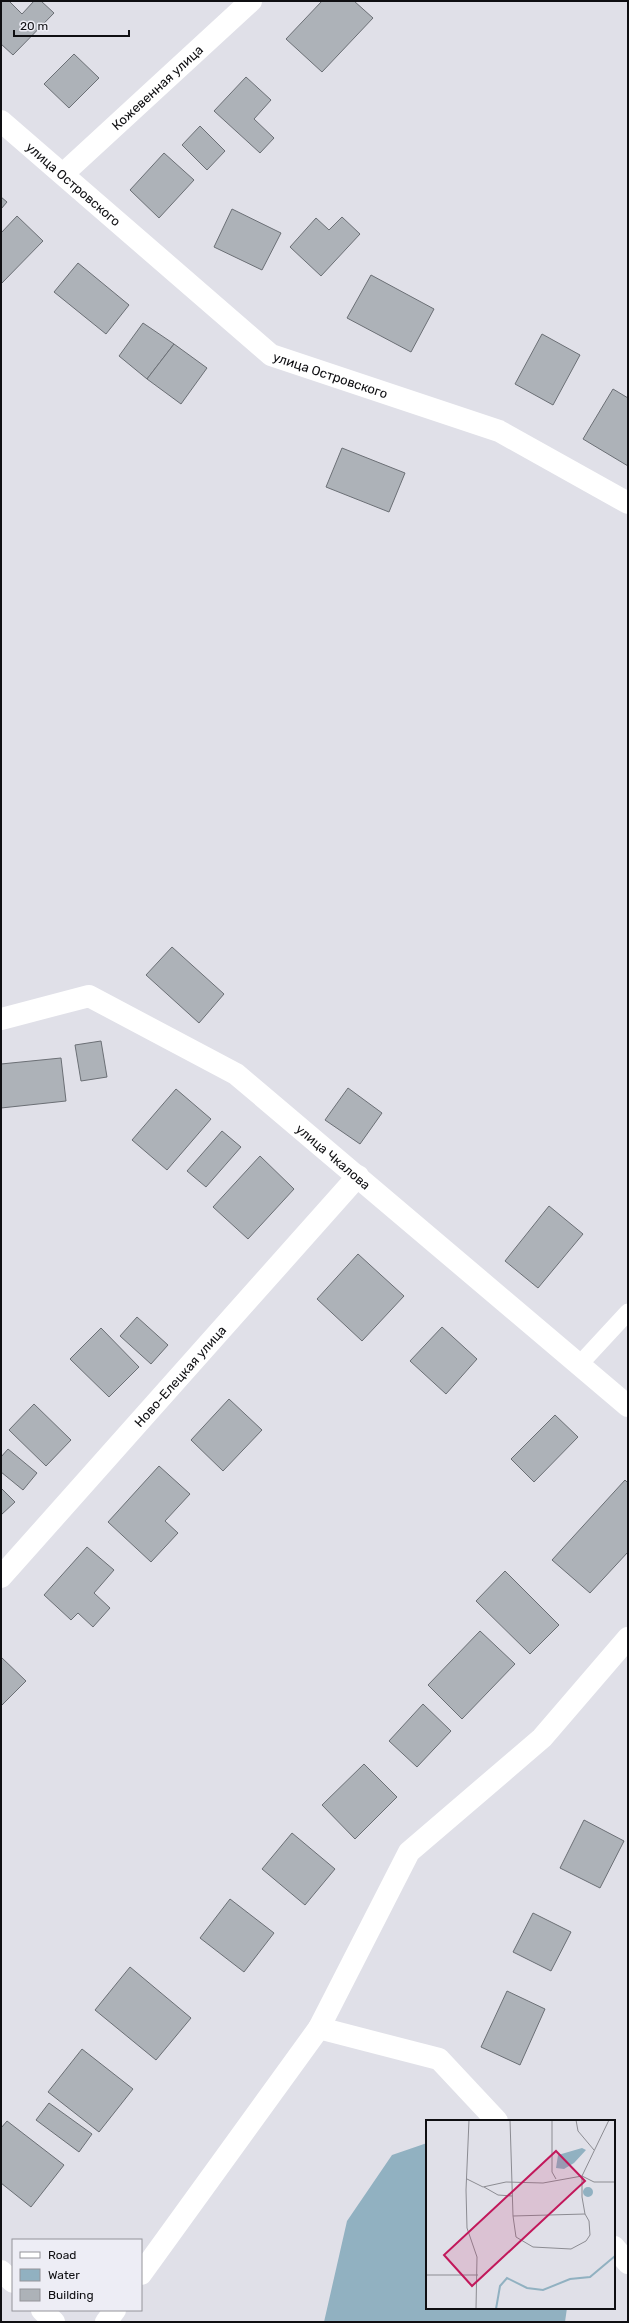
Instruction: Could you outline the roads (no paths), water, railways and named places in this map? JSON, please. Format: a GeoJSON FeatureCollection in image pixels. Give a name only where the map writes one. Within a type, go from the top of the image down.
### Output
{"type":"FeatureCollection","features":[{"type":"Feature","properties":{"kind":"street","name":"Кожевенная улица"},"geometry":{"type":"LineString","coordinates":[[63,174],[251,1]]}},
{"type":"Feature","properties":{"kind":"street","name":"улица Островского"},"geometry":{"type":"LineString","coordinates":[[1,121],[271,355],[499,431],[628,502]]}},
{"type":"Feature","properties":{"kind":"street","name":"улица Чкалова"},"geometry":{"type":"LineString","coordinates":[[1,1019],[89,996],[236,1074],[628,1406]]}},
{"type":"Feature","properties":{"kind":"street","name":"Ново-Елецкая улица"},"geometry":{"type":"LineString","coordinates":[[1,1577],[358,1176]]}},
{"type":"Feature","properties":{"kind":"street"},"geometry":{"type":"LineString","coordinates":[[142,2273],[319,2028],[409,1852],[542,1738],[628,1638]]}},
{"type":"Feature","properties":{"kind":"street"},"geometry":{"type":"LineString","coordinates":[[319,2028],[439,2059],[496,2120]]}},
{"type":"Feature","properties":{"kind":"street"},"geometry":{"type":"LineString","coordinates":[[615,2249],[628,2263]]}},
{"type":"Feature","properties":{"kind":"street"},"geometry":{"type":"LineString","coordinates":[[1,2271],[12,2281]]}},
{"type":"Feature","properties":{"kind":"street"},"geometry":{"type":"LineString","coordinates":[[43,2311],[54,2322]]}},
{"type":"Feature","properties":{"kind":"street"},"geometry":{"type":"LineString","coordinates":[[106,2322],[114,2311]]}},
{"type":"Feature","properties":{"kind":"lane"},"geometry":{"type":"LineString","coordinates":[[580,1365],[628,1312]]}},
{"type":"Feature","properties":{"kind":"water"},"geometry":{"type":"Polygon","coordinates":[[[426,2143],[426,2309],[567,2309],[565,2322],[324,2322],[347,2221],[392,2155],[426,2143]]]}}]}
